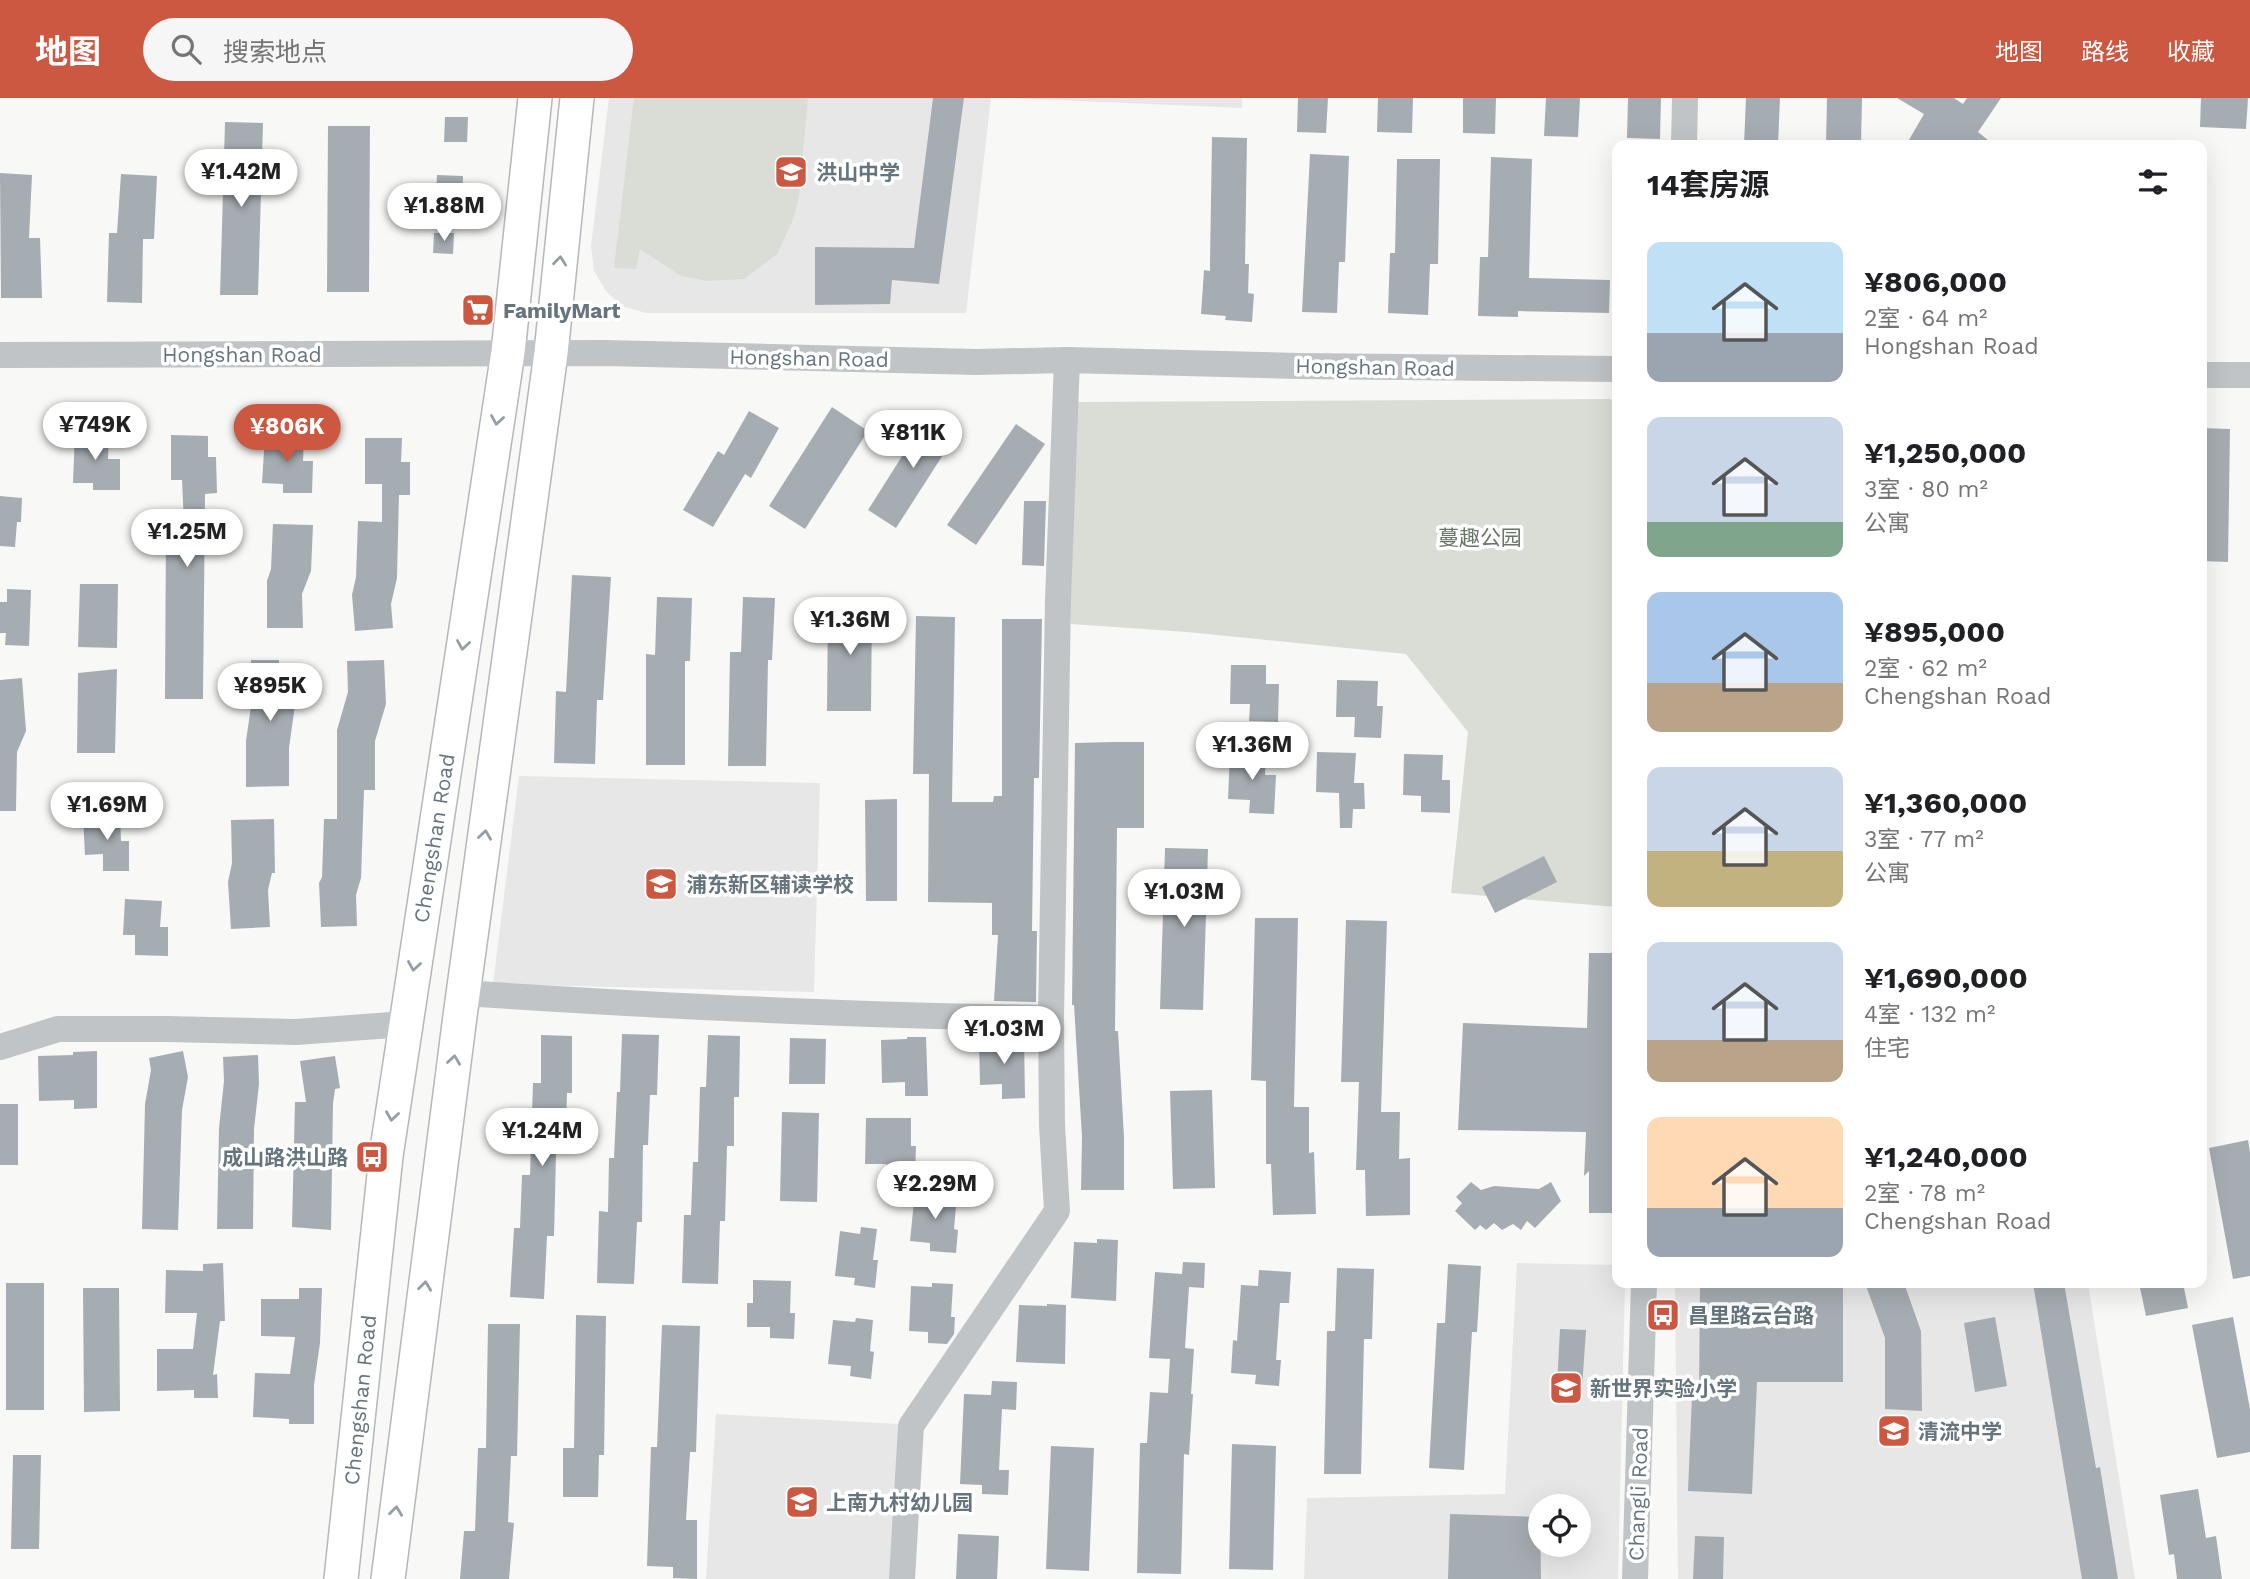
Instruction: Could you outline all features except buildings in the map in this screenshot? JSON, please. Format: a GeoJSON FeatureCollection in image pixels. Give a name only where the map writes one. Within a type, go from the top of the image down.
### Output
{"type":"FeatureCollection","features":[{"type":"Feature","properties":{"kind":"main road","name":"Chengshan Road"},"geometry":{"type":"LineString","coordinates":[[341,1579],[384,1169],[508,352],[535,98]]}},
{"type":"Feature","properties":{"kind":"main road"},"geometry":{"type":"LineString","coordinates":[[388,1579],[551,353],[577,98]]}},
{"type":"Feature","properties":{"kind":"street"},"geometry":{"type":"LineString","coordinates":[[1684,140],[1685,98]]}},
{"type":"Feature","properties":{"kind":"street","name":"Hongshan Road"},"geometry":{"type":"LineString","coordinates":[[0,355],[508,352],[977,362],[1067,360],[1286,366],[1612,369]]}},
{"type":"Feature","properties":{"kind":"street"},"geometry":{"type":"LineString","coordinates":[[902,1579],[911,1426],[1057,1211],[1052,1125],[1051,1017],[1058,614],[1067,360]]}},
{"type":"Feature","properties":{"kind":"street"},"geometry":{"type":"LineString","coordinates":[[2207,375],[2250,375]]}},
{"type":"Feature","properties":{"kind":"street"},"geometry":{"type":"LineString","coordinates":[[464,993],[617,1003],[934,1016],[1051,1017]]}},
{"type":"Feature","properties":{"kind":"street"},"geometry":{"type":"LineString","coordinates":[[0,1047],[58,1030],[167,1028],[296,1032],[405,1024]]}},
{"type":"Feature","properties":{"kind":"street","name":"Changli Road"},"geometry":{"type":"LineString","coordinates":[[1635,1579],[1644,1288]]}},
{"type":"Feature","properties":{"kind":"shaded area","name":"洪山中学"},"geometry":{"type":"Polygon","coordinates":[[[609,98],[991,98],[966,313],[646,313],[622,306],[606,291],[594,271],[591,246],[609,98]]]}},
{"type":"Feature","properties":{"kind":"shaded area"},"geometry":{"type":"Polygon","coordinates":[[[1011,98],[1242,98],[1242,108],[1011,98]]]}},
{"type":"Feature","properties":{"kind":"shaded area","name":"浦东新区辅读学校"},"geometry":{"type":"Polygon","coordinates":[[[519,776],[820,783],[814,992],[493,984],[519,776]]]}},
{"type":"Feature","properties":{"kind":"shaded area","name":"新世界实验小学"},"geometry":{"type":"Polygon","coordinates":[[[1517,1263],[1612,1265],[1612,1288],[1625,1288],[1618,1579],[1304,1579],[1307,1498],[1505,1494],[1517,1263]]]}},
{"type":"Feature","properties":{"kind":"shaded area","name":"清流中学"},"geometry":{"type":"Polygon","coordinates":[[[1675,1288],[2089,1288],[2135,1579],[1678,1579],[1675,1288]]]}},
{"type":"Feature","properties":{"kind":"shaded area","name":"上南九村幼儿园"},"geometry":{"type":"Polygon","coordinates":[[[716,1414],[898,1424],[890,1579],[706,1579],[716,1414]]]}},
{"type":"Feature","properties":{"kind":"green space"},"geometry":{"type":"Polygon","coordinates":[[[634,98],[808,98],[799,197],[793,220],[777,254],[744,279],[707,281],[681,276],[640,249],[636,269],[614,268],[634,98]]]}},
{"type":"Feature","properties":{"kind":"green space","name":"蔓趣公园"},"geometry":{"type":"Polygon","coordinates":[[[1612,400],[1612,907],[1451,893],[1468,732],[1406,654],[1187,632],[1071,624],[1064,483],[1072,402],[1612,400]]]}},
{"type":"Feature","properties":{"kind":"place","name":"洪山中学"},"geometry":{"type":"Point","coordinates":[791,172]}},
{"type":"Feature","properties":{"kind":"place","name":"FamilyMart"},"geometry":{"type":"Point","coordinates":[478,310]}},
{"type":"Feature","properties":{"kind":"place","name":"浦东新区辅读学校"},"geometry":{"type":"Point","coordinates":[661,884]}},
{"type":"Feature","properties":{"kind":"place","name":"成山路洪山路"},"geometry":{"type":"Point","coordinates":[372,1157]}},
{"type":"Feature","properties":{"kind":"place","name":"昌里路云台路"},"geometry":{"type":"Point","coordinates":[1663,1315]}},
{"type":"Feature","properties":{"kind":"place","name":"新世界实验小学"},"geometry":{"type":"Point","coordinates":[1566,1388]}},
{"type":"Feature","properties":{"kind":"place","name":"清流中学"},"geometry":{"type":"Point","coordinates":[1894,1431]}},
{"type":"Feature","properties":{"kind":"place","name":"上南九村幼儿园"},"geometry":{"type":"Point","coordinates":[802,1502]}}]}
